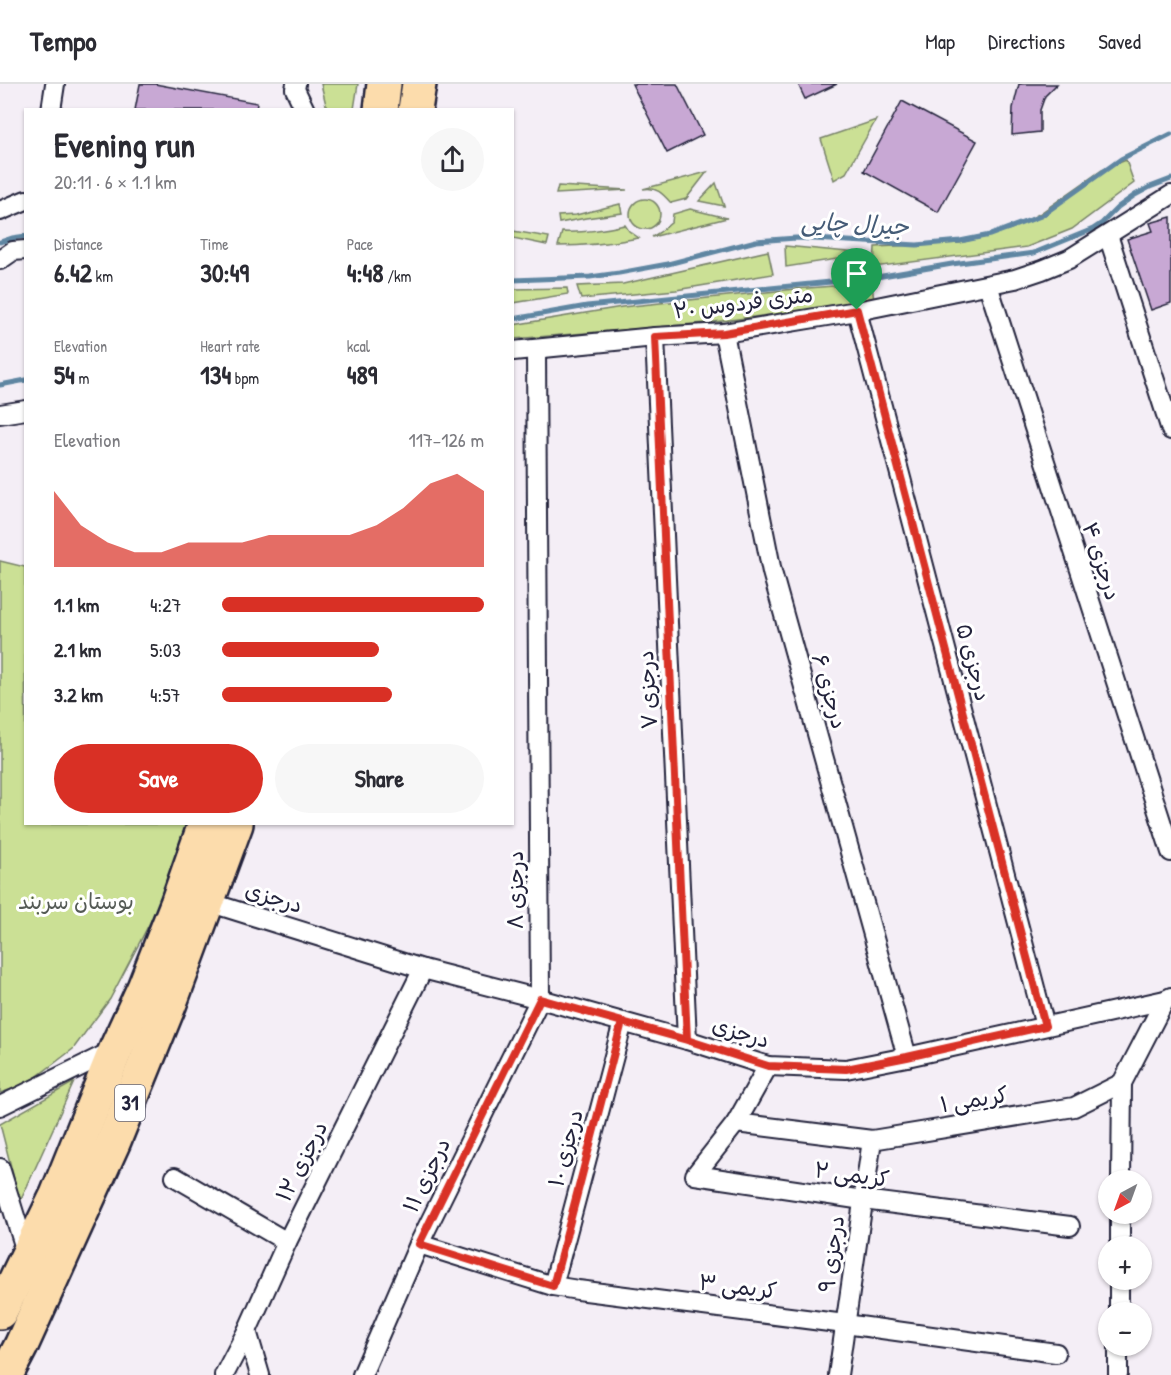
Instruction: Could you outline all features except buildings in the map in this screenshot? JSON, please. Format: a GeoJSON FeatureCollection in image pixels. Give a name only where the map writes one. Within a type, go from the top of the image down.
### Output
{"type":"FeatureCollection","features":[{"type":"Feature","properties":{"kind":"highway"},"geometry":{"type":"LineString","coordinates":[[381,108],[384,84]]}},
{"type":"Feature","properties":{"kind":"highway"},"geometry":{"type":"LineString","coordinates":[[415,108],[419,84]]}},
{"type":"Feature","properties":{"kind":"highway","name":"31"},"geometry":{"type":"LineString","coordinates":[[0,1312],[57,1195],[116,1049],[144,988],[205,825]]}},
{"type":"Feature","properties":{"kind":"highway","name":"31"},"geometry":{"type":"LineString","coordinates":[[6,1375],[113,1143],[170,1003],[236,825]]}},
{"type":"Feature","properties":{"kind":"street"},"geometry":{"type":"LineString","coordinates":[[51,108],[55,84]]}},
{"type":"Feature","properties":{"kind":"street"},"geometry":{"type":"LineString","coordinates":[[293,108],[295,86]]}},
{"type":"Feature","properties":{"kind":"street"},"geometry":{"type":"LineString","coordinates":[[295,86],[304,108]]}},
{"type":"Feature","properties":{"kind":"street","name":"۲۰ متری فردوس"},"geometry":{"type":"LineString","coordinates":[[514,351],[655,337],[724,333],[1015,279],[1069,259],[1171,195]]}},
{"type":"Feature","properties":{"kind":"street"},"geometry":{"type":"LineString","coordinates":[[0,211],[24,201]]}},
{"type":"Feature","properties":{"kind":"street"},"geometry":{"type":"LineString","coordinates":[[1108,235],[1171,430]]}},
{"type":"Feature","properties":{"kind":"street"},"geometry":{"type":"LineString","coordinates":[[0,260],[13,251],[24,250]]}},
{"type":"Feature","properties":{"kind":"street","name":"درجزی ۴"},"geometry":{"type":"LineString","coordinates":[[988,285],[1171,852]]}},
{"type":"Feature","properties":{"kind":"street","name":"درجزی ۵"},"geometry":{"type":"LineString","coordinates":[[857,310],[1045,1026]]}},
{"type":"Feature","properties":{"kind":"street","name":"درجزی ۶"},"geometry":{"type":"LineString","coordinates":[[724,333],[772,572],[907,1057]]}},
{"type":"Feature","properties":{"kind":"street","name":"درجزی ۷"},"geometry":{"type":"LineString","coordinates":[[655,337],[687,1040]]}},
{"type":"Feature","properties":{"kind":"street","name":"درجزی ۸"},"geometry":{"type":"LineString","coordinates":[[536,350],[540,999]]}},
{"type":"Feature","properties":{"kind":"street"},"geometry":{"type":"LineString","coordinates":[[0,414],[24,410]]}},
{"type":"Feature","properties":{"kind":"street","name":"درجزی"},"geometry":{"type":"LineString","coordinates":[[208,902],[423,969],[687,1040],[768,1066],[846,1069],[1168,998]]}},
{"type":"Feature","properties":{"kind":"street","name":"درجزی ۱۲"},"geometry":{"type":"LineString","coordinates":[[224,1375],[247,1331],[287,1242],[423,969]]}},
{"type":"Feature","properties":{"kind":"street"},"geometry":{"type":"LineString","coordinates":[[1120,1170],[1122,1083],[1168,998]]}},
{"type":"Feature","properties":{"kind":"street","name":"درجزی ۱۱"},"geometry":{"type":"LineString","coordinates":[[362,1375],[419,1244],[540,999]]}},
{"type":"Feature","properties":{"kind":"street","name":"درجزی ۱۰"},"geometry":{"type":"LineString","coordinates":[[553,1286],[622,1022]]}},
{"type":"Feature","properties":{"kind":"street"},"geometry":{"type":"LineString","coordinates":[[0,1106],[116,1049]]}},
{"type":"Feature","properties":{"kind":"street"},"geometry":{"type":"LineString","coordinates":[[736,1123],[768,1066]]}},
{"type":"Feature","properties":{"kind":"street","name":"کریمی ۱"},"geometry":{"type":"LineString","coordinates":[[736,1123],[872,1140],[1074,1107],[1122,1083]]}},
{"type":"Feature","properties":{"kind":"street","name":"کریمی ۲"},"geometry":{"type":"LineString","coordinates":[[736,1123],[695,1175],[863,1200],[1070,1226]]}},
{"type":"Feature","properties":{"kind":"street","name":"درجزی ۹"},"geometry":{"type":"LineString","coordinates":[[838,1375],[872,1140]]}},
{"type":"Feature","properties":{"kind":"street"},"geometry":{"type":"LineString","coordinates":[[0,1168],[27,1257]]}},
{"type":"Feature","properties":{"kind":"street"},"geometry":{"type":"LineString","coordinates":[[175,1177],[287,1242]]}},
{"type":"Feature","properties":{"kind":"street","name":"کریمی ۳"},"geometry":{"type":"LineString","coordinates":[[419,1244],[553,1286],[1056,1353]]}},
{"type":"Feature","properties":{"kind":"street"},"geometry":{"type":"LineString","coordinates":[[247,1331],[260,1375]]}},
{"type":"Feature","properties":{"kind":"street"},"geometry":{"type":"LineString","coordinates":[[1118,1356],[1118,1375]]}},
{"type":"Feature","properties":{"kind":"green space"},"geometry":{"type":"Polygon","coordinates":[[[321,84],[358,84],[354,108],[327,108],[321,84]]]}},
{"type":"Feature","properties":{"kind":"green space"},"geometry":{"type":"Polygon","coordinates":[[[876,120],[846,173],[834,180],[821,139],[876,120]]]}},
{"type":"Feature","properties":{"kind":"green space"},"geometry":{"type":"Polygon","coordinates":[[[1126,160],[1134,183],[1072,229],[1027,247],[874,267],[875,247],[960,243],[1011,229],[1039,214],[1102,170],[1126,160]]]}},
{"type":"Feature","properties":{"kind":"green space"},"geometry":{"type":"Polygon","coordinates":[[[707,172],[686,199],[671,203],[655,190],[643,189],[707,172]]]}},
{"type":"Feature","properties":{"kind":"green space"},"geometry":{"type":"Polygon","coordinates":[[[716,183],[724,206],[699,201],[716,183]]]}},
{"type":"Feature","properties":{"kind":"green space"},"geometry":{"type":"Polygon","coordinates":[[[558,186],[627,190],[556,194],[558,186]]]}},
{"type":"Feature","properties":{"kind":"green space"},"geometry":{"type":"Polygon","coordinates":[[[645,199],[656,203],[660,214],[656,225],[645,229],[634,225],[630,214],[634,203],[645,199]]]}},
{"type":"Feature","properties":{"kind":"green space"},"geometry":{"type":"Polygon","coordinates":[[[620,204],[622,213],[559,223],[558,216],[576,215],[620,204]]]}},
{"type":"Feature","properties":{"kind":"green space"},"geometry":{"type":"Polygon","coordinates":[[[690,209],[727,218],[652,237],[672,222],[673,214],[690,209]]]}},
{"type":"Feature","properties":{"kind":"green space"},"geometry":{"type":"Polygon","coordinates":[[[625,225],[639,238],[599,244],[558,246],[562,232],[594,231],[625,225]]]}},
{"type":"Feature","properties":{"kind":"green space"},"geometry":{"type":"Polygon","coordinates":[[[514,231],[549,237],[547,245],[514,238],[514,231]]]}},
{"type":"Feature","properties":{"kind":"green space"},"geometry":{"type":"Polygon","coordinates":[[[785,246],[869,254],[786,267],[785,246]]]}},
{"type":"Feature","properties":{"kind":"green space"},"geometry":{"type":"Polygon","coordinates":[[[768,251],[773,274],[676,290],[581,299],[577,286],[623,284],[768,251]]]}},
{"type":"Feature","properties":{"kind":"green space"},"geometry":{"type":"Polygon","coordinates":[[[872,283],[874,302],[706,323],[514,339],[514,325],[622,307],[872,283]]]}},
{"type":"Feature","properties":{"kind":"green space"},"geometry":{"type":"Polygon","coordinates":[[[567,288],[568,294],[514,303],[514,289],[567,288]]]}},
{"type":"Feature","properties":{"kind":"green space","name":"بوستان سربند"},"geometry":{"type":"Polygon","coordinates":[[[0,561],[24,567],[24,825],[186,825],[168,888],[110,999],[73,1049],[27,1084],[0,1093],[0,561]]]}},
{"type":"Feature","properties":{"kind":"green space"},"geometry":{"type":"Polygon","coordinates":[[[74,1082],[20,1202],[0,1124],[74,1082]]]}},
{"type":"Feature","properties":{"kind":"waterway","name":"جیرال چایی"},"geometry":{"type":"LineString","coordinates":[[514,280],[590,277],[619,273],[668,264],[756,241],[796,238],[917,245],[960,241],[990,235],[1041,216],[1121,159],[1171,134]]}},
{"type":"Feature","properties":{"kind":"waterway","name":"جیرال چایی"},"geometry":{"type":"LineString","coordinates":[[514,319],[587,306],[871,278],[1034,253],[1093,229],[1135,195],[1171,179]]}},
{"type":"Feature","properties":{"kind":"waterway","name":"جیرال چایی"},"geometry":{"type":"LineString","coordinates":[[0,242],[24,236]]}},
{"type":"Feature","properties":{"kind":"waterway","name":"جیرال چایی"},"geometry":{"type":"LineString","coordinates":[[0,385],[24,380]]}},
{"type":"Feature","properties":{"kind":"route"},"geometry":{"type":"LineString","coordinates":[[857,310],[1045,1026],[846,1069],[768,1066],[622,1022],[553,1286],[419,1244],[540,999],[687,1040],[655,337],[724,333],[857,310]]}}]}
